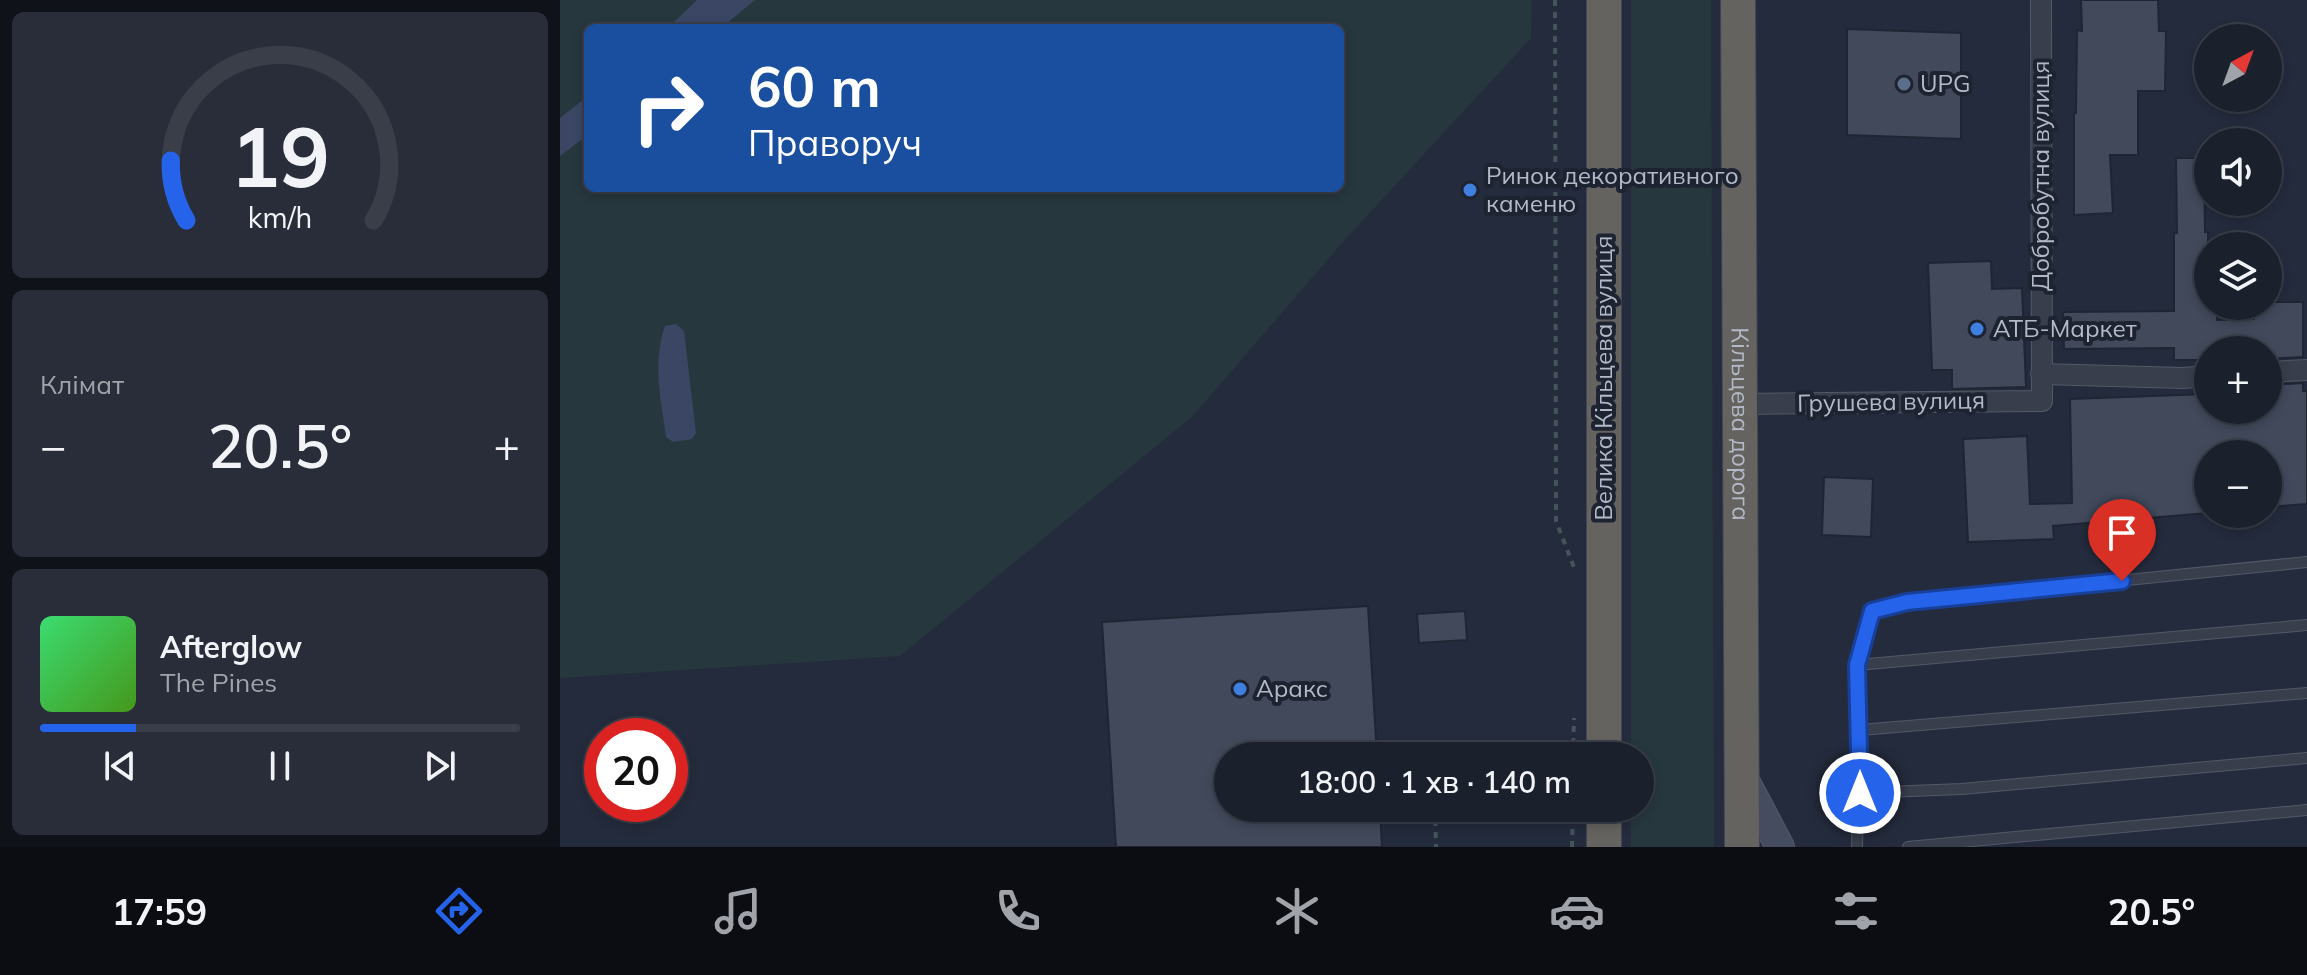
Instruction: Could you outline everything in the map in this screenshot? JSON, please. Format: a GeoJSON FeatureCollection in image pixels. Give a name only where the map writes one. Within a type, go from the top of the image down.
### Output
{"type":"FeatureCollection","features":[{"type":"Feature","properties":{"kind":"highway","name":"Велика Кільцева вулиця"},"geometry":{"type":"LineString","coordinates":[[1604,0],[1604,742]]}},
{"type":"Feature","properties":{"kind":"highway","name":"Кільцева дорога"},"geometry":{"type":"LineString","coordinates":[[1738,0],[1742,847]]}},
{"type":"Feature","properties":{"kind":"highway"},"geometry":{"type":"LineString","coordinates":[[1604,822],[1604,847]]}},
{"type":"Feature","properties":{"kind":"main road"},"geometry":{"type":"LineString","coordinates":[[1742,775],[1780,847]]}},
{"type":"Feature","properties":{"kind":"street","name":"Добробутна вулиця"},"geometry":{"type":"LineString","coordinates":[[2041,0],[2042,401]]}},
{"type":"Feature","properties":{"kind":"street"},"geometry":{"type":"LineString","coordinates":[[2282,371],[2307,370]]}},
{"type":"Feature","properties":{"kind":"street"},"geometry":{"type":"LineString","coordinates":[[2041,374],[2194,376]]}},
{"type":"Feature","properties":{"kind":"street","name":"Грушева вулиця"},"geometry":{"type":"LineString","coordinates":[[1740,404],[2042,401]]}},
{"type":"Feature","properties":{"kind":"lane"},"geometry":{"type":"LineString","coordinates":[[1857,847],[1860,730],[1857,665],[1872,611],[1907,602],[2307,562]]}},
{"type":"Feature","properties":{"kind":"lane"},"geometry":{"type":"LineString","coordinates":[[1857,665],[2307,625]]}},
{"type":"Feature","properties":{"kind":"lane"},"geometry":{"type":"LineString","coordinates":[[1860,730],[2307,693]]}},
{"type":"Feature","properties":{"kind":"lane"},"geometry":{"type":"LineString","coordinates":[[1860,793],[1962,789],[2307,758]]}},
{"type":"Feature","properties":{"kind":"lane"},"geometry":{"type":"LineString","coordinates":[[1908,847],[2307,810]]}},
{"type":"Feature","properties":{"kind":"path"},"geometry":{"type":"LineString","coordinates":[[1555,0],[1556,521],[1576,572]]}},
{"type":"Feature","properties":{"kind":"path"},"geometry":{"type":"LineString","coordinates":[[1573,742],[1574,710]]}},
{"type":"Feature","properties":{"kind":"path"},"geometry":{"type":"LineString","coordinates":[[1435,822],[1436,847]]}},
{"type":"Feature","properties":{"kind":"path"},"geometry":{"type":"LineString","coordinates":[[1572,847],[1573,822]]}},
{"type":"Feature","properties":{"kind":"shaded area"},"geometry":{"type":"Polygon","coordinates":[[[560,0],[1532,0],[1531,38],[1342,243],[1193,416],[900,656],[560,678],[560,0]]]}},
{"type":"Feature","properties":{"kind":"shaded area"},"geometry":{"type":"Polygon","coordinates":[[[1631,0],[1711,0],[1714,847],[1631,847],[1631,822],[1654,822],[1654,742],[1631,742],[1631,0]]]}},
{"type":"Feature","properties":{"kind":"water"},"geometry":{"type":"Polygon","coordinates":[[[697,0],[755,0],[726,24],[672,24],[697,0]]]}},
{"type":"Feature","properties":{"kind":"water"},"geometry":{"type":"Polygon","coordinates":[[[584,99],[584,138],[560,156],[560,118],[584,99]]]}},
{"type":"Feature","properties":{"kind":"water"},"geometry":{"type":"Polygon","coordinates":[[[676,324],[684,331],[696,433],[692,439],[673,442],[666,437],[658,367],[665,326],[676,324]]]}},
{"type":"Feature","properties":{"kind":"building"},"geometry":{"type":"Polygon","coordinates":[[[2081,0],[2158,0],[2159,31],[2166,31],[2165,91],[2138,91],[2138,155],[2110,155],[2113,213],[2074,215],[2074,113],[2077,30],[2082,31],[2081,0]]]}},
{"type":"Feature","properties":{"kind":"building","name":"UPG"},"geometry":{"type":"Polygon","coordinates":[[[1847,29],[1961,33],[1961,139],[1847,135],[1847,29]]]}},
{"type":"Feature","properties":{"kind":"building"},"geometry":{"type":"Polygon","coordinates":[[[2176,158],[2194,158],[2194,216],[2205,216],[2205,232],[2194,232],[2194,320],[2282,320],[2282,302],[2303,302],[2303,357],[2282,358],[2282,336],[2194,336],[2194,360],[2174,360],[2174,348],[2064,349],[2063,312],[2174,311],[2174,233],[2177,233],[2176,158]]]}},
{"type":"Feature","properties":{"kind":"building","name":"АТБ-Маркет"},"geometry":{"type":"Polygon","coordinates":[[[1991,261],[1992,289],[2022,288],[2026,387],[1952,389],[1952,370],[1932,370],[1928,263],[1991,261]]]}},
{"type":"Feature","properties":{"kind":"building"},"geometry":{"type":"Polygon","coordinates":[[[2303,383],[2303,391],[2307,391],[2307,504],[2282,506],[2282,440],[2194,440],[2194,514],[2053,526],[2054,539],[1968,542],[1963,439],[2027,436],[2030,504],[2072,503],[2070,399],[2194,395],[2194,424],[2282,424],[2282,384],[2303,383]]]}},
{"type":"Feature","properties":{"kind":"building"},"geometry":{"type":"Polygon","coordinates":[[[1824,477],[1873,479],[1871,537],[1822,535],[1824,477]]]}},
{"type":"Feature","properties":{"kind":"building","name":"Аракс"},"geometry":{"type":"Polygon","coordinates":[[[1368,606],[1376,742],[1214,742],[1214,822],[1381,822],[1382,847],[1116,847],[1102,622],[1368,606]]]}},
{"type":"Feature","properties":{"kind":"building"},"geometry":{"type":"Polygon","coordinates":[[[1465,611],[1467,640],[1419,643],[1417,614],[1465,611]]]}},
{"type":"Feature","properties":{"kind":"place","name":"UPG"},"geometry":{"type":"Point","coordinates":[1904,84]}},
{"type":"Feature","properties":{"kind":"place","name":"Ринок декоративного каменю"},"geometry":{"type":"Point","coordinates":[1470,190]}},
{"type":"Feature","properties":{"kind":"place","name":"АТБ-Маркет"},"geometry":{"type":"Point","coordinates":[1977,329]}},
{"type":"Feature","properties":{"kind":"place","name":"Аракс"},"geometry":{"type":"Point","coordinates":[1240,689]}},
{"type":"Feature","properties":{"kind":"route"},"geometry":{"type":"LineString","coordinates":[[1860,793],[1857,665],[1872,611],[1907,602],[2122,581]]}}]}
